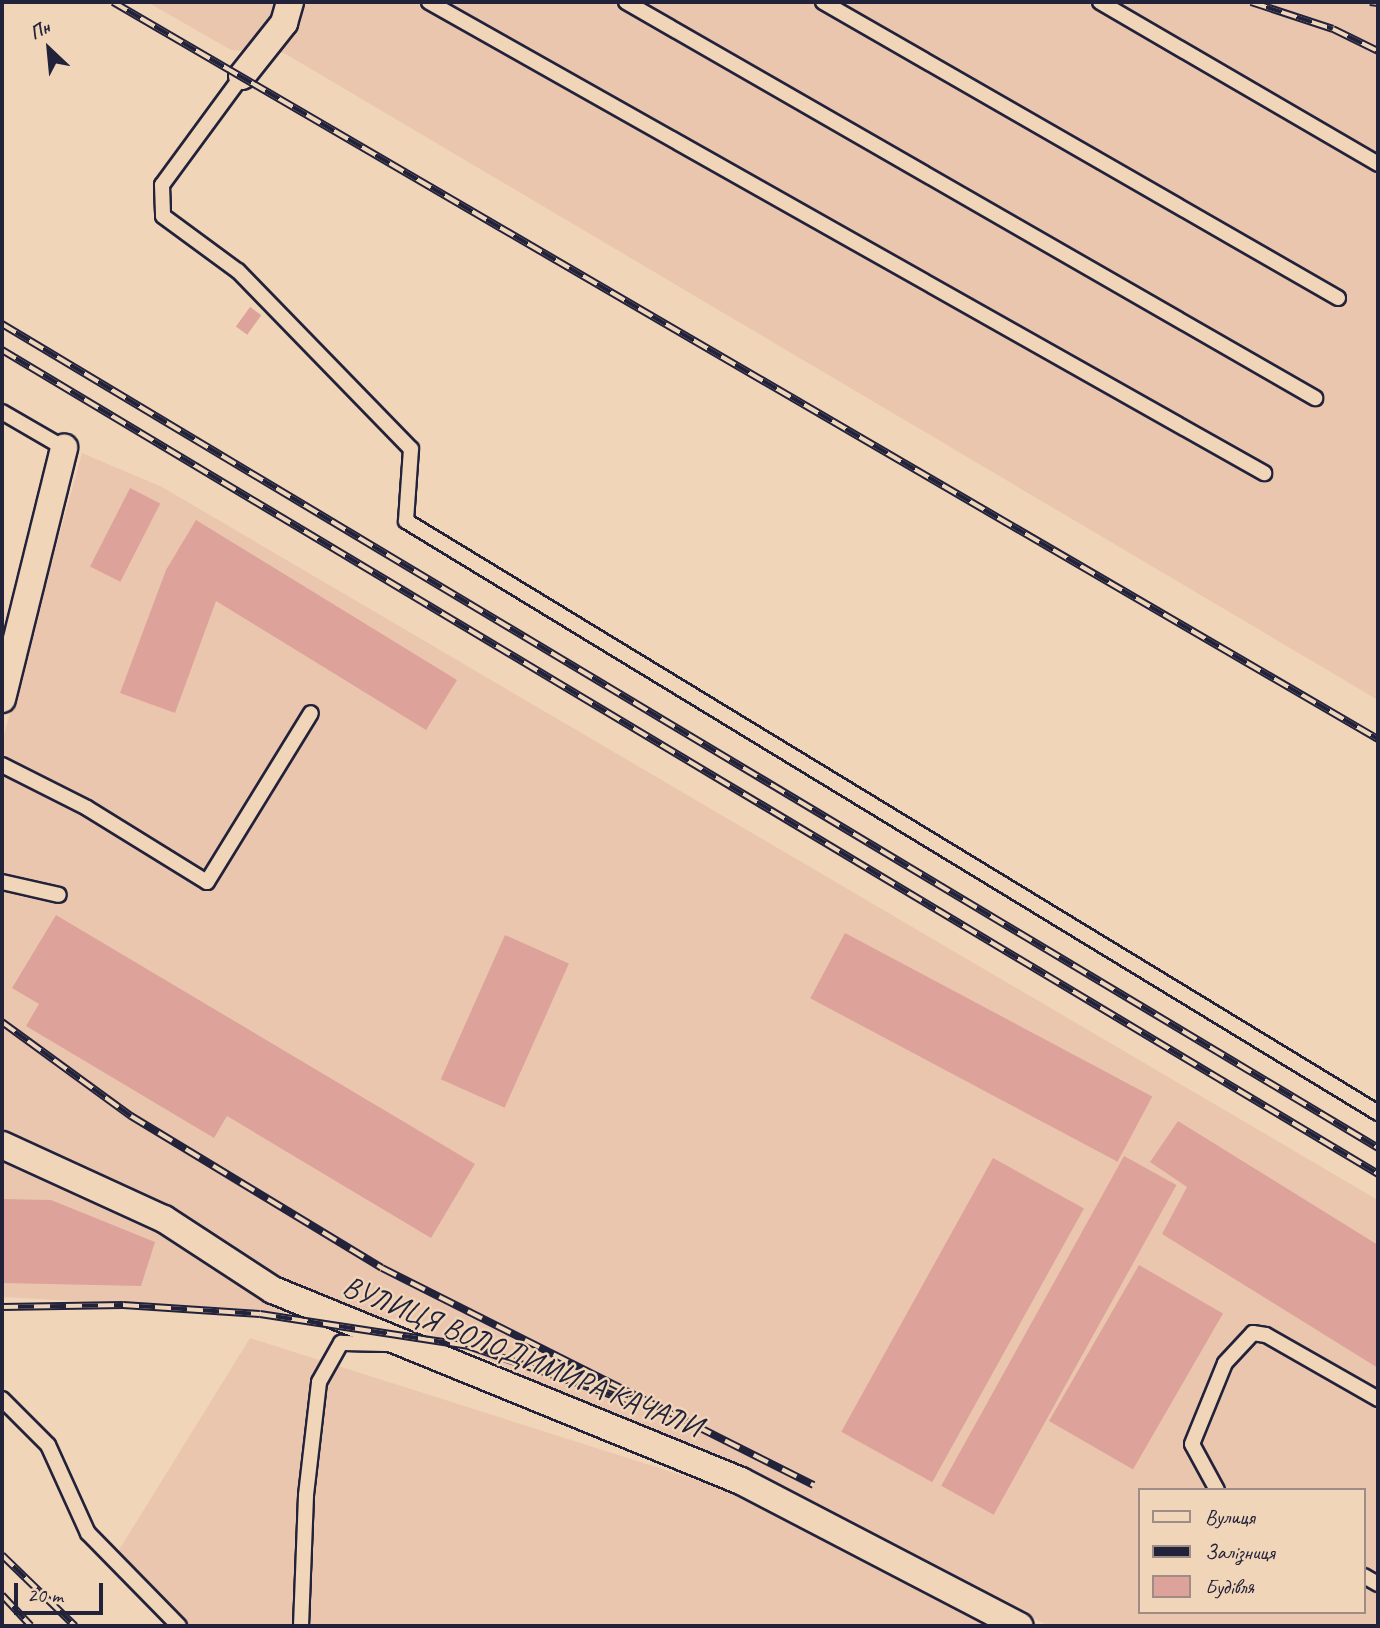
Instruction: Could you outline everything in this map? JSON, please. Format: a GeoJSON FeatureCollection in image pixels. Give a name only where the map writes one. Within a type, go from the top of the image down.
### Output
{"type":"FeatureCollection","features":[{"type":"Feature","properties":{"kind":"street"},"geometry":{"type":"LineString","coordinates":[[242,76],[284,23],[290,2]]}},
{"type":"Feature","properties":{"kind":"street"},"geometry":{"type":"LineString","coordinates":[[2,699],[64,448]]}},
{"type":"Feature","properties":{"kind":"street","name":"ВУЛИЦЯ ВОЛОДИМИРА КАЧАЛИ"},"geometry":{"type":"LineString","coordinates":[[2,1145],[164,1219],[273,1290],[741,1481],[1019,1626]]}},
{"type":"Feature","properties":{"kind":"lane"},"geometry":{"type":"LineString","coordinates":[[429,2],[1264,473]]}},
{"type":"Feature","properties":{"kind":"lane"},"geometry":{"type":"LineString","coordinates":[[626,2],[1315,398]]}},
{"type":"Feature","properties":{"kind":"lane"},"geometry":{"type":"LineString","coordinates":[[823,2],[1338,298]]}},
{"type":"Feature","properties":{"kind":"lane"},"geometry":{"type":"LineString","coordinates":[[1100,2],[1378,164]]}},
{"type":"Feature","properties":{"kind":"lane"},"geometry":{"type":"LineString","coordinates":[[242,76],[162,185],[163,216],[238,271],[411,449],[406,521],[1378,1113]]}},
{"type":"Feature","properties":{"kind":"lane"},"geometry":{"type":"LineString","coordinates":[[2,412],[64,448]]}},
{"type":"Feature","properties":{"kind":"lane"},"geometry":{"type":"LineString","coordinates":[[2,634],[12,662]]}},
{"type":"Feature","properties":{"kind":"lane"},"geometry":{"type":"LineString","coordinates":[[2,765],[87,808],[207,882],[311,713]]}},
{"type":"Feature","properties":{"kind":"lane"},"geometry":{"type":"LineString","coordinates":[[2,882],[59,895]]}},
{"type":"Feature","properties":{"kind":"lane"},"geometry":{"type":"LineString","coordinates":[[1216,1488],[1192,1444],[1225,1363],[1253,1333],[1266,1335],[1378,1399]]}},
{"type":"Feature","properties":{"kind":"lane"},"geometry":{"type":"LineString","coordinates":[[300,1626],[306,1495],[319,1382],[341,1343],[410,1345]]}},
{"type":"Feature","properties":{"kind":"lane"},"geometry":{"type":"LineString","coordinates":[[2,1399],[48,1445],[88,1534],[179,1626]]}},
{"type":"Feature","properties":{"kind":"shaded area"},"geometry":{"type":"Polygon","coordinates":[[[147,2],[1378,2],[1378,700],[284,53],[231,50],[147,2]]]}},
{"type":"Feature","properties":{"kind":"shaded area"},"geometry":{"type":"Polygon","coordinates":[[[82,453],[162,487],[1378,1200],[1378,1626],[1049,1626],[747,1474],[397,1319],[2,1297],[2,742],[82,453]]]}},
{"type":"Feature","properties":{"kind":"shaded area"},"geometry":{"type":"Polygon","coordinates":[[[250,1338],[735,1492],[989,1626],[165,1626],[111,1563],[250,1338]]]}},
{"type":"Feature","properties":{"kind":"building"},"geometry":{"type":"Polygon","coordinates":[[[250,307],[261,315],[247,335],[236,326],[250,307]]]}},
{"type":"Feature","properties":{"kind":"building"},"geometry":{"type":"Polygon","coordinates":[[[130,488],[160,503],[120,582],[90,566],[130,488]]]}},
{"type":"Feature","properties":{"kind":"building"},"geometry":{"type":"Polygon","coordinates":[[[196,520],[457,680],[426,730],[216,601],[175,713],[120,693],[166,570],[196,520]]]}},
{"type":"Feature","properties":{"kind":"building"},"geometry":{"type":"Polygon","coordinates":[[[56,915],[475,1164],[431,1238],[227,1116],[214,1138],[26,1026],[39,1004],[12,988],[56,915]]]}},
{"type":"Feature","properties":{"kind":"building"},"geometry":{"type":"Polygon","coordinates":[[[845,933],[1152,1096],[1118,1162],[810,998],[845,933]]]}},
{"type":"Feature","properties":{"kind":"building"},"geometry":{"type":"Polygon","coordinates":[[[505,935],[569,963],[505,1108],[441,1079],[505,935]]]}},
{"type":"Feature","properties":{"kind":"building"},"geometry":{"type":"Polygon","coordinates":[[[1178,1121],[1378,1245],[1378,1368],[1162,1234],[1187,1187],[1150,1162],[1178,1121]]]}},
{"type":"Feature","properties":{"kind":"building"},"geometry":{"type":"Polygon","coordinates":[[[1124,1156],[1176,1185],[994,1515],[941,1486],[1124,1156]]]}},
{"type":"Feature","properties":{"kind":"building"},"geometry":{"type":"Polygon","coordinates":[[[993,1158],[1084,1208],[932,1482],[841,1432],[993,1158]]]}},
{"type":"Feature","properties":{"kind":"building"},"geometry":{"type":"Polygon","coordinates":[[[2,1199],[51,1200],[155,1242],[141,1286],[2,1283],[2,1199]]]}},
{"type":"Feature","properties":{"kind":"building"},"geometry":{"type":"Polygon","coordinates":[[[1139,1265],[1223,1314],[1133,1469],[1049,1421],[1139,1265]]]}},
{"type":"Feature","properties":{"kind":"railway"},"geometry":{"type":"LineString","coordinates":[[113,2],[1378,739]]}},
{"type":"Feature","properties":{"kind":"railway"},"geometry":{"type":"LineString","coordinates":[[1251,2],[1333,29],[1378,51]]}},
{"type":"Feature","properties":{"kind":"railway"},"geometry":{"type":"LineString","coordinates":[[1370,2],[1378,3]]}},
{"type":"Feature","properties":{"kind":"railway"},"geometry":{"type":"LineString","coordinates":[[2,324],[1378,1148]]}},
{"type":"Feature","properties":{"kind":"railway"},"geometry":{"type":"LineString","coordinates":[[2,350],[1378,1174]]}},
{"type":"Feature","properties":{"kind":"railway"},"geometry":{"type":"LineString","coordinates":[[2,1022],[131,1116],[382,1268],[814,1485]]}},
{"type":"Feature","properties":{"kind":"railway"},"geometry":{"type":"LineString","coordinates":[[2,1307],[123,1305],[260,1314],[468,1346],[627,1400]]}},
{"type":"Feature","properties":{"kind":"railway"},"geometry":{"type":"LineString","coordinates":[[2,1555],[75,1626]]}},
{"type":"Feature","properties":{"kind":"railway"},"geometry":{"type":"LineString","coordinates":[[2,1595],[31,1626]]}}]}
